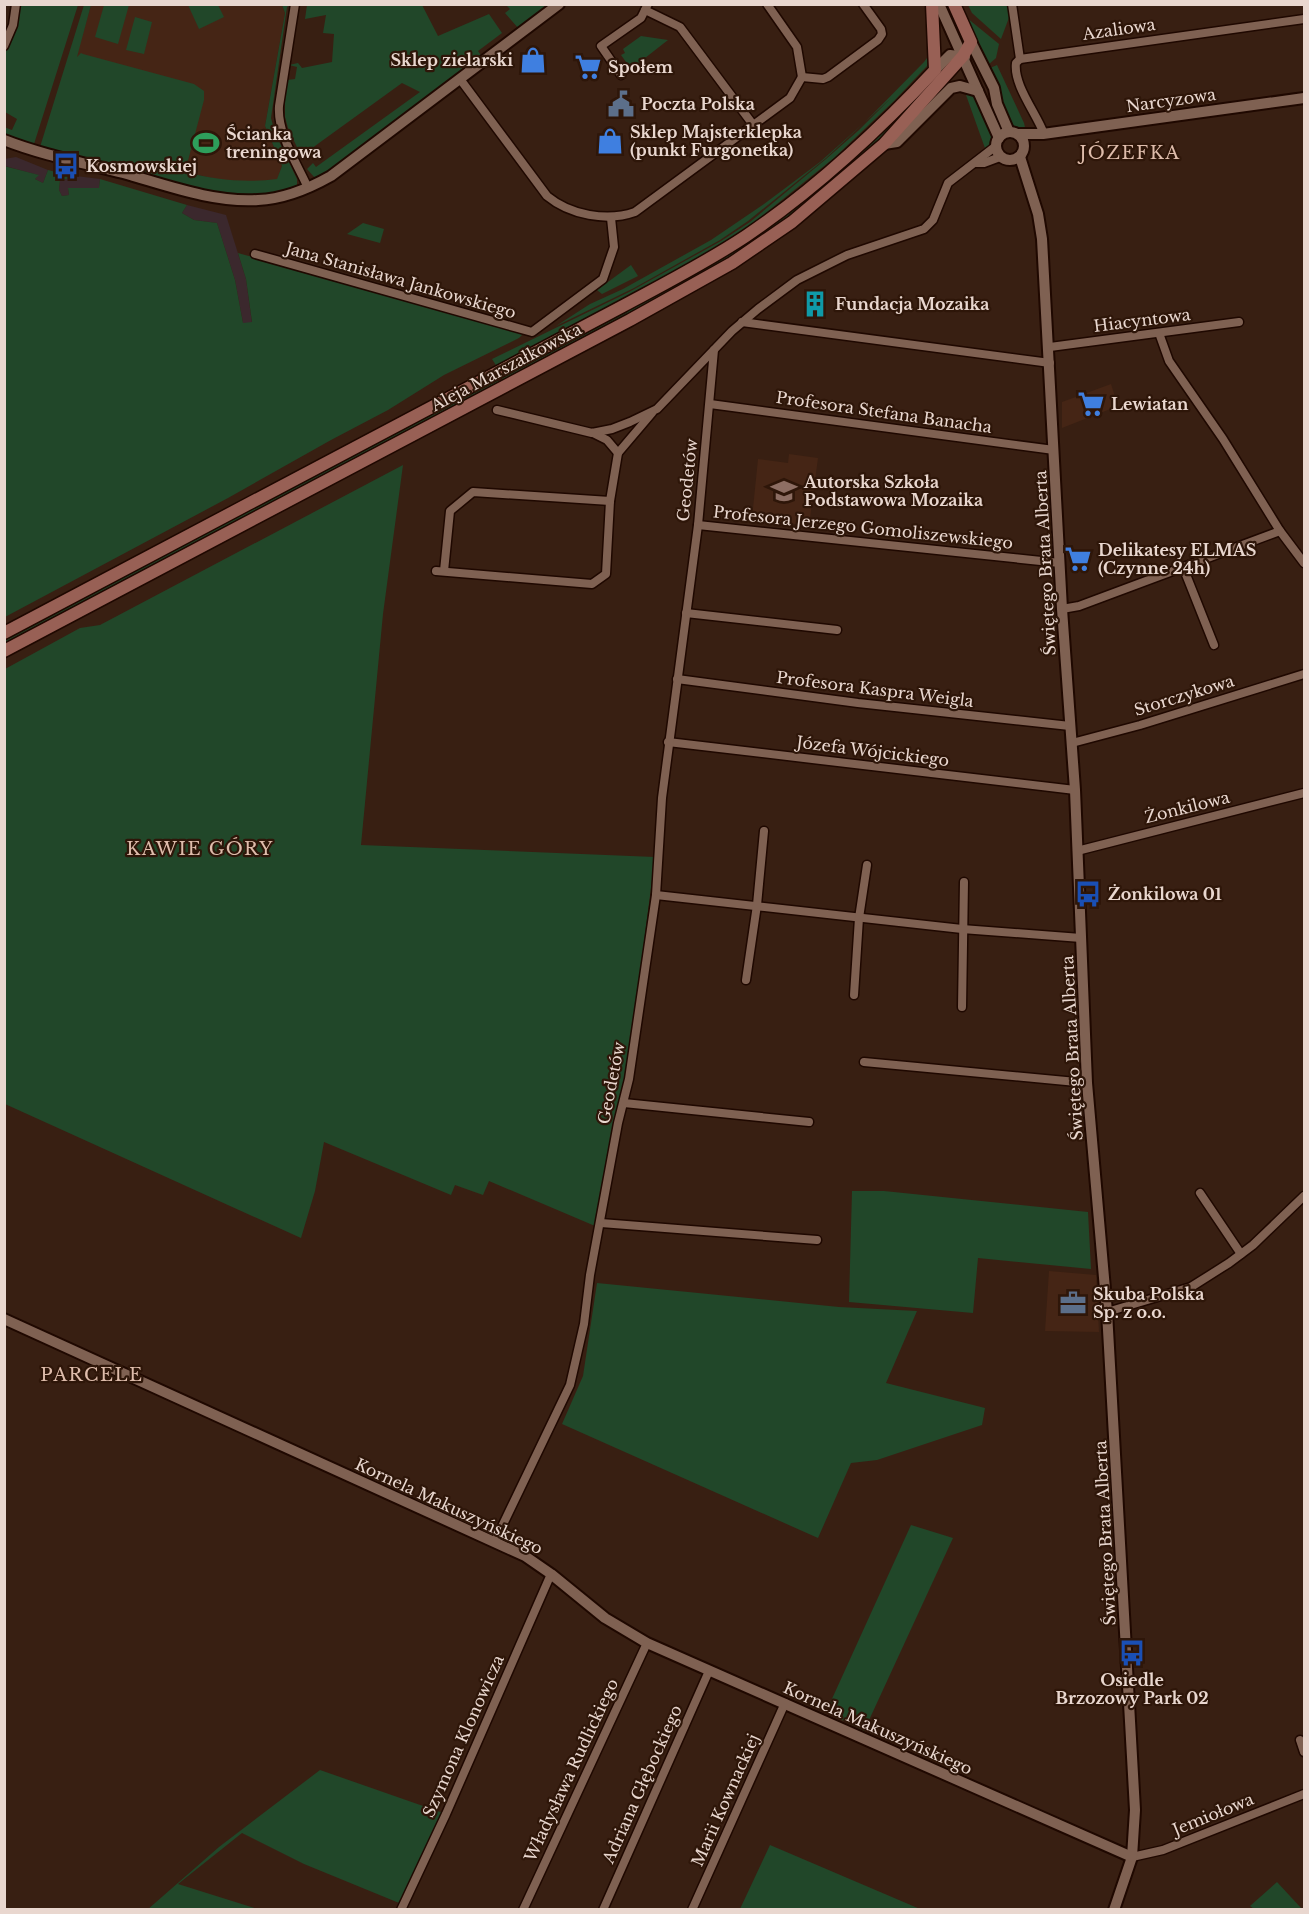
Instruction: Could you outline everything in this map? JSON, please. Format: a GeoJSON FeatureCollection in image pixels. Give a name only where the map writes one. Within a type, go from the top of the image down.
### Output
{"type":"FeatureCollection","features":[{"type":"Feature","properties":{"kind":"main road"},"geometry":{"type":"LineString","coordinates":[[932,4],[935,70]]}},
{"type":"Feature","properties":{"kind":"main road"},"geometry":{"type":"LineString","coordinates":[[954,4],[970,42]]}},
{"type":"Feature","properties":{"kind":"main road","name":"Aleja Marszałkowska"},"geometry":{"type":"LineString","coordinates":[[4,651],[703,280],[768,240],[884,144],[963,56],[970,42]]}},
{"type":"Feature","properties":{"kind":"main road","name":"Aleja Marszałkowska"},"geometry":{"type":"LineString","coordinates":[[4,633],[696,267],[744,237],[805,193],[886,122],[935,70]]}},
{"type":"Feature","properties":{"kind":"street"},"geometry":{"type":"LineString","coordinates":[[4,46],[13,25],[16,4]]}},
{"type":"Feature","properties":{"kind":"street"},"geometry":{"type":"LineString","coordinates":[[295,4],[278,118],[309,188]]}},
{"type":"Feature","properties":{"kind":"street"},"geometry":{"type":"LineString","coordinates":[[4,140],[228,199],[273,199],[309,188],[331,176],[559,4]]}},
{"type":"Feature","properties":{"kind":"street"},"geometry":{"type":"LineString","coordinates":[[460,79],[547,196],[555,203],[569,209],[611,218],[635,212],[790,98],[802,77],[797,47],[767,4]]}},
{"type":"Feature","properties":{"kind":"street"},"geometry":{"type":"LineString","coordinates":[[802,77],[823,79],[828,77],[881,37],[881,29],[863,4]]}},
{"type":"Feature","properties":{"kind":"street"},"geometry":{"type":"LineString","coordinates":[[939,4],[963,56],[973,63],[986,92],[997,104]]}},
{"type":"Feature","properties":{"kind":"street"},"geometry":{"type":"LineString","coordinates":[[1012,4],[1020,59],[1016,63],[1016,72],[1043,134]]}},
{"type":"Feature","properties":{"kind":"street"},"geometry":{"type":"LineString","coordinates":[[621,75],[601,46],[641,18],[646,7],[680,27],[754,126]]}},
{"type":"Feature","properties":{"kind":"street","name":"Azaliowa"},"geometry":{"type":"LineString","coordinates":[[1020,59],[1305,19]]}},
{"type":"Feature","properties":{"kind":"street"},"geometry":{"type":"LineString","coordinates":[[970,42],[994,88],[997,104]]}},
{"type":"Feature","properties":{"kind":"street"},"geometry":{"type":"LineString","coordinates":[[935,70],[950,55],[963,56]]}},
{"type":"Feature","properties":{"kind":"street","name":"Świętego Brata Alberta"},"geometry":{"type":"LineString","coordinates":[[963,56],[1000,150],[1027,185],[1038,214],[1042,239],[1050,347],[1062,609],[1075,790],[1087,1083],[1107,1312],[1135,1810],[1132,1857],[1114,1910]]}},
{"type":"Feature","properties":{"kind":"street"},"geometry":{"type":"LineString","coordinates":[[884,144],[897,142],[951,88],[960,86],[978,91]]}},
{"type":"Feature","properties":{"kind":"street","name":"Narcyzowa"},"geometry":{"type":"LineString","coordinates":[[1014,133],[1043,134],[1305,98]]}},
{"type":"Feature","properties":{"kind":"street","name":"Świętego Brata Alberta"},"geometry":{"type":"LineString","coordinates":[[997,104],[1014,133],[1024,142],[1022,152],[1027,185]]}},
{"type":"Feature","properties":{"kind":"street"},"geometry":{"type":"LineString","coordinates":[[610,501],[473,492],[450,510],[440,571],[592,584],[606,574],[610,501],[618,453],[657,408],[742,322],[789,286],[847,255],[924,229],[933,220],[948,183],[965,169],[1000,150],[1014,133]]}},
{"type":"Feature","properties":{"kind":"street","name":"Narcyzowa"},"geometry":{"type":"LineString","coordinates":[[1022,152],[1043,134]]}},
{"type":"Feature","properties":{"kind":"street"},"geometry":{"type":"LineString","coordinates":[[1000,150],[1022,152]]}},
{"type":"Feature","properties":{"kind":"street","name":"Jana Stanisława Jankowskiego"},"geometry":{"type":"LineString","coordinates":[[255,254],[532,332],[603,279],[614,247],[611,218]]}},
{"type":"Feature","properties":{"kind":"street"},"geometry":{"type":"LineString","coordinates":[[742,322],[1050,363]]}},
{"type":"Feature","properties":{"kind":"street","name":"Hiacyntowa"},"geometry":{"type":"LineString","coordinates":[[1050,347],[1239,322]]}},
{"type":"Feature","properties":{"kind":"street"},"geometry":{"type":"LineString","coordinates":[[1159,333],[1169,361],[1223,439],[1280,531],[1305,563]]}},
{"type":"Feature","properties":{"kind":"street","name":"Geodetów"},"geometry":{"type":"LineString","coordinates":[[495,1541],[570,1385],[584,1324],[590,1275],[634,1047],[638,1006],[656,895],[662,798],[698,525],[714,350]]}},
{"type":"Feature","properties":{"kind":"street","name":"Profesora Stefana Banacha"},"geometry":{"type":"LineString","coordinates":[[710,404],[1054,450]]}},
{"type":"Feature","properties":{"kind":"street"},"geometry":{"type":"LineString","coordinates":[[592,433],[612,429],[657,408]]}},
{"type":"Feature","properties":{"kind":"street"},"geometry":{"type":"LineString","coordinates":[[497,410],[592,433],[607,440],[618,453]]}},
{"type":"Feature","properties":{"kind":"street","name":"Profesora Jerzego Gomoliszewskiego"},"geometry":{"type":"LineString","coordinates":[[698,525],[1060,563]]}},
{"type":"Feature","properties":{"kind":"street"},"geometry":{"type":"LineString","coordinates":[[1062,609],[1078,606],[1280,531]]}},
{"type":"Feature","properties":{"kind":"street"},"geometry":{"type":"LineString","coordinates":[[1184,567],[1214,645]]}},
{"type":"Feature","properties":{"kind":"street"},"geometry":{"type":"LineString","coordinates":[[686,613],[837,630]]}},
{"type":"Feature","properties":{"kind":"street","name":"Storczykowa"},"geometry":{"type":"LineString","coordinates":[[1072,743],[1305,674]]}},
{"type":"Feature","properties":{"kind":"street","name":"Profesora Kaspra Weigla"},"geometry":{"type":"LineString","coordinates":[[676,679],[858,703],[1070,726]]}},
{"type":"Feature","properties":{"kind":"street","name":"Józefa Wójcickiego"},"geometry":{"type":"LineString","coordinates":[[668,742],[1075,790]]}},
{"type":"Feature","properties":{"kind":"street","name":"Żonkilowa"},"geometry":{"type":"LineString","coordinates":[[1077,851],[1305,793]]}},
{"type":"Feature","properties":{"kind":"street"},"geometry":{"type":"LineString","coordinates":[[746,980],[757,905],[764,831]]}},
{"type":"Feature","properties":{"kind":"street"},"geometry":{"type":"LineString","coordinates":[[854,996],[859,918],[867,865]]}},
{"type":"Feature","properties":{"kind":"street"},"geometry":{"type":"LineString","coordinates":[[962,1007],[964,882]]}},
{"type":"Feature","properties":{"kind":"street"},"geometry":{"type":"LineString","coordinates":[[656,895],[962,929],[1081,938]]}},
{"type":"Feature","properties":{"kind":"street"},"geometry":{"type":"LineString","coordinates":[[864,1062],[1087,1083]]}},
{"type":"Feature","properties":{"kind":"street"},"geometry":{"type":"LineString","coordinates":[[624,1103],[809,1122]]}},
{"type":"Feature","properties":{"kind":"street"},"geometry":{"type":"LineString","coordinates":[[1200,1193],[1241,1254]]}},
{"type":"Feature","properties":{"kind":"street"},"geometry":{"type":"LineString","coordinates":[[1107,1312],[1191,1287],[1241,1254],[1305,1196]]}},
{"type":"Feature","properties":{"kind":"street"},"geometry":{"type":"LineString","coordinates":[[600,1223],[817,1240]]}},
{"type":"Feature","properties":{"kind":"street","name":"Kornela Makuszyńskiego"},"geometry":{"type":"LineString","coordinates":[[4,1318],[535,1561],[605,1618],[647,1643],[1132,1857]]}},
{"type":"Feature","properties":{"kind":"street","name":"Szymona Klonowicza"},"geometry":{"type":"LineString","coordinates":[[401,1910],[446,1814],[551,1574]]}},
{"type":"Feature","properties":{"kind":"street","name":"Władysława Rudlickiego"},"geometry":{"type":"LineString","coordinates":[[523,1910],[647,1643]]}},
{"type":"Feature","properties":{"kind":"street","name":"Adriana Głębockiego"},"geometry":{"type":"LineString","coordinates":[[603,1910],[709,1671]]}},
{"type":"Feature","properties":{"kind":"street","name":"Marii Kownackiej"},"geometry":{"type":"LineString","coordinates":[[692,1910],[785,1703]]}},
{"type":"Feature","properties":{"kind":"street"},"geometry":{"type":"LineString","coordinates":[[1300,1740],[1305,1752]]}},
{"type":"Feature","properties":{"kind":"street","name":"Jemiołowa"},"geometry":{"type":"LineString","coordinates":[[1132,1857],[1163,1850],[1305,1794]]}},
{"type":"Feature","properties":{"kind":"shaded area"},"geometry":{"type":"Polygon","coordinates":[[[91,5],[282,5],[285,13],[265,126],[282,166],[277,180],[254,182],[220,180],[185,172],[76,57],[91,5]]]}},
{"type":"Feature","properties":{"kind":"shaded area"},"geometry":{"type":"Polygon","coordinates":[[[16,157],[48,170],[43,183],[35,179],[38,175],[5,166],[4,159],[16,157]]]}},
{"type":"Feature","properties":{"kind":"shaded area"},"geometry":{"type":"Polygon","coordinates":[[[68,175],[100,179],[99,188],[68,188],[69,195],[62,196],[59,190],[60,180],[67,179],[68,175]]]}},
{"type":"Feature","properties":{"kind":"shaded area"},"geometry":{"type":"Polygon","coordinates":[[[187,205],[226,215],[246,279],[252,323],[243,323],[235,280],[217,223],[194,220],[182,213],[187,205]]]}},
{"type":"Feature","properties":{"kind":"shaded area"},"geometry":{"type":"Polygon","coordinates":[[[1111,384],[1118,406],[1062,428],[1062,402],[1111,384]]]}},
{"type":"Feature","properties":{"kind":"shaded area","name":"Autorska Szkoła Podstawowa Mozaika"},"geometry":{"type":"Polygon","coordinates":[[[789,454],[818,458],[809,526],[752,518],[758,459],[788,463],[789,454]]]}},
{"type":"Feature","properties":{"kind":"shaded area"},"geometry":{"type":"Polygon","coordinates":[[[1049,1271],[1096,1275],[1099,1332],[1045,1331],[1049,1271]]]}},
{"type":"Feature","properties":{"kind":"green space"},"geometry":{"type":"Polygon","coordinates":[[[21,5],[78,5],[34,144],[5,134],[4,127],[12,130],[17,119],[5,112],[4,53],[16,30],[21,5]]]}},
{"type":"Feature","properties":{"kind":"green space"},"geometry":{"type":"Polygon","coordinates":[[[84,5],[91,5],[77,57],[81,53],[194,84],[204,91],[204,100],[185,172],[220,179],[254,181],[277,179],[282,166],[265,126],[285,13],[282,5],[290,5],[287,7],[271,118],[275,133],[297,179],[297,186],[279,193],[259,196],[220,194],[40,147],[84,5]]]}},
{"type":"Feature","properties":{"kind":"green space"},"geometry":{"type":"Polygon","coordinates":[[[104,5],[129,5],[118,44],[95,37],[104,5]]]}},
{"type":"Feature","properties":{"kind":"green space"},"geometry":{"type":"Polygon","coordinates":[[[188,5],[218,5],[224,17],[199,29],[188,5]]]}},
{"type":"Feature","properties":{"kind":"green space"},"geometry":{"type":"Polygon","coordinates":[[[307,5],[422,5],[438,36],[489,14],[502,33],[478,51],[482,57],[341,163],[315,178],[307,169],[313,163],[316,167],[420,92],[402,83],[308,151],[310,156],[303,160],[288,128],[285,104],[283,104],[287,80],[295,79],[297,67],[289,65],[298,63],[302,68],[332,62],[334,34],[323,33],[326,15],[305,19],[307,5]]]}},
{"type":"Feature","properties":{"kind":"green space"},"geometry":{"type":"Polygon","coordinates":[[[506,5],[551,5],[519,29],[505,13],[510,9],[506,5]]]}},
{"type":"Feature","properties":{"kind":"green space"},"geometry":{"type":"Polygon","coordinates":[[[968,5],[1008,5],[1010,15],[1001,39],[972,13],[968,5]]]}},
{"type":"Feature","properties":{"kind":"green space"},"geometry":{"type":"Polygon","coordinates":[[[135,17],[152,22],[144,54],[126,50],[135,17]]]}},
{"type":"Feature","properties":{"kind":"green space"},"geometry":{"type":"Polygon","coordinates":[[[967,18],[999,44],[996,58],[988,65],[965,19],[967,18]]]}},
{"type":"Feature","properties":{"kind":"green space"},"geometry":{"type":"Polygon","coordinates":[[[641,36],[668,40],[631,69],[621,55],[625,53],[623,49],[641,36]]]}},
{"type":"Feature","properties":{"kind":"green space"},"geometry":{"type":"Polygon","coordinates":[[[928,46],[931,46],[927,66],[894,101],[834,158],[741,233],[712,252],[497,367],[492,359],[629,292],[721,241],[750,222],[859,130],[927,58],[928,46]]]}},
{"type":"Feature","properties":{"kind":"green space"},"geometry":{"type":"Polygon","coordinates":[[[947,63],[949,65],[890,129],[838,177],[803,207],[739,254],[504,383],[501,376],[765,228],[947,63]]]}},
{"type":"Feature","properties":{"kind":"green space"},"geometry":{"type":"Polygon","coordinates":[[[997,65],[1026,132],[1008,123],[990,68],[997,65]]]}},
{"type":"Feature","properties":{"kind":"green space"},"geometry":{"type":"Polygon","coordinates":[[[966,90],[980,105],[993,132],[991,145],[986,151],[966,95],[966,90]]]}},
{"type":"Feature","properties":{"kind":"green space"},"geometry":{"type":"Polygon","coordinates":[[[865,122],[826,158],[748,221],[720,240],[634,288],[556,326],[590,304],[623,289],[711,240],[820,162],[865,122]]]}},
{"type":"Feature","properties":{"kind":"green space"},"geometry":{"type":"Polygon","coordinates":[[[4,166],[39,175],[35,179],[43,183],[48,170],[68,175],[67,179],[60,180],[59,190],[62,196],[69,195],[68,188],[99,188],[100,179],[187,205],[182,213],[194,220],[217,223],[235,280],[243,323],[252,322],[246,279],[238,253],[523,334],[444,375],[388,410],[228,498],[5,617],[4,166]]]}},
{"type":"Feature","properties":{"kind":"green space"},"geometry":{"type":"Polygon","coordinates":[[[363,223],[384,229],[380,243],[347,234],[363,223]]]}},
{"type":"Feature","properties":{"kind":"green space"},"geometry":{"type":"Polygon","coordinates":[[[631,265],[638,276],[602,294],[597,290],[631,265]]]}},
{"type":"Feature","properties":{"kind":"green space"},"geometry":{"type":"Polygon","coordinates":[[[497,378],[500,384],[5,646],[5,638],[497,378]]]}},
{"type":"Feature","properties":{"kind":"green space"},"geometry":{"type":"Polygon","coordinates":[[[403,465],[383,614],[361,845],[655,857],[631,1042],[595,1226],[489,1181],[483,1195],[455,1185],[451,1195],[324,1142],[315,1191],[301,1238],[5,1104],[5,669],[80,628],[100,625],[403,465]]]}},
{"type":"Feature","properties":{"kind":"green space"},"geometry":{"type":"Polygon","coordinates":[[[852,1191],[884,1191],[1088,1212],[1091,1269],[978,1258],[973,1313],[849,1302],[852,1191]]]}},
{"type":"Feature","properties":{"kind":"green space"},"geometry":{"type":"Polygon","coordinates":[[[597,1283],[839,1307],[917,1311],[886,1383],[985,1408],[982,1425],[877,1460],[851,1463],[818,1538],[562,1424],[583,1376],[597,1283]]]}},
{"type":"Feature","properties":{"kind":"green space"},"geometry":{"type":"Polygon","coordinates":[[[911,1525],[953,1538],[864,1731],[826,1712],[911,1525]]]}},
{"type":"Feature","properties":{"kind":"green space"},"geometry":{"type":"Polygon","coordinates":[[[320,1770],[446,1814],[404,1905],[304,1864],[242,1833],[178,1884],[258,1909],[147,1910],[219,1847],[320,1770]]]}},
{"type":"Feature","properties":{"kind":"green space"},"geometry":{"type":"Polygon","coordinates":[[[770,1845],[920,1909],[740,1909],[770,1845]]]}},
{"type":"Feature","properties":{"kind":"green space"},"geometry":{"type":"Polygon","coordinates":[[[1277,1882],[1302,1909],[1254,1909],[1250,1906],[1277,1882]]]}},
{"type":"Feature","properties":{"kind":"place","name":"Sklep zielarski"},"geometry":{"type":"Point","coordinates":[533,60]}},
{"type":"Feature","properties":{"kind":"place","name":"Społem"},"geometry":{"type":"Point","coordinates":[588,67]}},
{"type":"Feature","properties":{"kind":"place","name":"Poczta Polska"},"geometry":{"type":"Point","coordinates":[621,104]}},
{"type":"Feature","properties":{"kind":"place","name":"Sklep Majsterklepka (punkt Furgonetka)"},"geometry":{"type":"Point","coordinates":[610,141]}},
{"type":"Feature","properties":{"kind":"place","name":"Ścianka treningowa"},"geometry":{"type":"Point","coordinates":[206,143]}},
{"type":"Feature","properties":{"kind":"place","name":"Kosmowskiej"},"geometry":{"type":"Point","coordinates":[66,166]}},
{"type":"Feature","properties":{"kind":"place","name":"Fundacja Mozaika"},"geometry":{"type":"Point","coordinates":[815,304]}},
{"type":"Feature","properties":{"kind":"place","name":"Lewiatan"},"geometry":{"type":"Point","coordinates":[1091,404]}},
{"type":"Feature","properties":{"kind":"place","name":"Autorska Szkoła Podstawowa Mozaika"},"geometry":{"type":"Point","coordinates":[784,491]}},
{"type":"Feature","properties":{"kind":"place","name":"Delikatesy ELMAS (Czynne 24h)"},"geometry":{"type":"Point","coordinates":[1078,559]}},
{"type":"Feature","properties":{"kind":"place","name":"Żonkilowa 01"},"geometry":{"type":"Point","coordinates":[1088,894]}},
{"type":"Feature","properties":{"kind":"place","name":"Skuba Polska Sp. z o.o."},"geometry":{"type":"Point","coordinates":[1073,1303]}},
{"type":"Feature","properties":{"kind":"place","name":"Osiedle Brzozowy Park 02"},"geometry":{"type":"Point","coordinates":[1132,1653]}},
{"type":"Feature","properties":{"kind":"district","name":"JÓZEFKA"},"geometry":{"type":"Point","coordinates":[1130,153]}},
{"type":"Feature","properties":{"kind":"district","name":"KAWIE GÓRY"},"geometry":{"type":"Point","coordinates":[200,849]}},
{"type":"Feature","properties":{"kind":"district","name":"PARCELE"},"geometry":{"type":"Point","coordinates":[92,1375]}}]}
